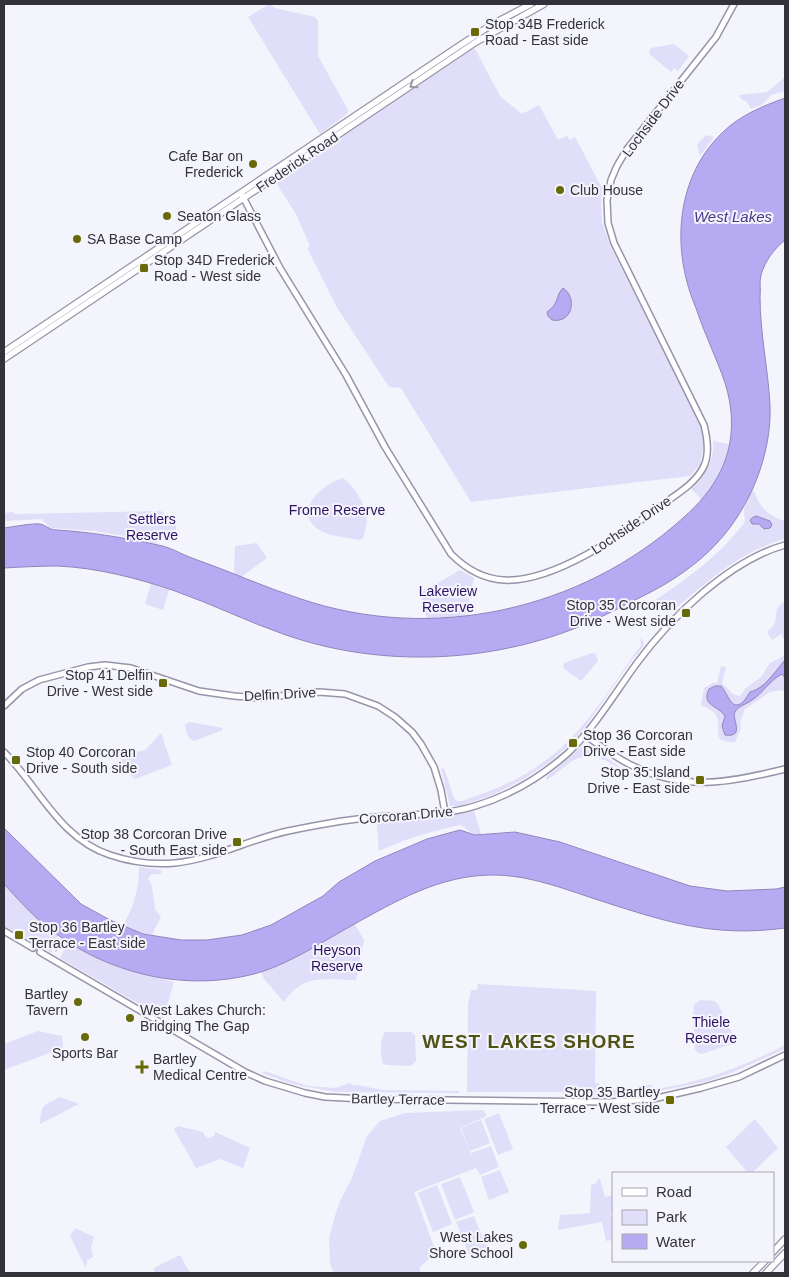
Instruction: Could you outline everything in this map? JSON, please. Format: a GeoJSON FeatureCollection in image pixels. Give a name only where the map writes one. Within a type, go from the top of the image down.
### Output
{"type":"FeatureCollection","features":[{"type":"Feature","properties":{"kind":"main road","name":"Frederick Road"},"geometry":{"type":"LineString","coordinates":[[4,359],[456,48],[491,25],[531,4]]}},
{"type":"Feature","properties":{"kind":"main road","name":"Frederick Road"},"geometry":{"type":"LineString","coordinates":[[4,352],[476,42],[544,4]]}},
{"type":"Feature","properties":{"kind":"main road"},"geometry":{"type":"LineString","coordinates":[[774,1251],[785,1239]]}},
{"type":"Feature","properties":{"kind":"main road"},"geometry":{"type":"LineString","coordinates":[[766,1273],[785,1253]]}},
{"type":"Feature","properties":{"kind":"main road"},"geometry":{"type":"LineString","coordinates":[[753,1273],[764,1262]]}},
{"type":"Feature","properties":{"kind":"street","name":"Lochside Drive"},"geometry":{"type":"LineString","coordinates":[[242,195],[280,268],[346,375],[385,447],[451,554],[461,564],[477,574],[504,580],[529,577],[560,566],[594,550],[626,531],[686,487],[699,475],[705,464],[707,437],[704,424],[614,243],[608,223],[607,200],[611,180],[627,149],[716,37],[734,4]]}},
{"type":"Feature","properties":{"kind":"street","name":"Corcoran Drive"},"geometry":{"type":"LineString","coordinates":[[4,752],[21,770],[52,813],[71,833],[89,845],[108,854],[142,862],[161,864],[196,860],[286,831],[376,817],[445,813],[487,802],[525,784],[552,766],[569,751],[584,735],[653,642],[684,610],[740,565],[760,554],[785,545]]}},
{"type":"Feature","properties":{"kind":"street","name":"Delfin Drive"},"geometry":{"type":"LineString","coordinates":[[4,706],[22,689],[39,680],[88,667],[105,665],[131,668],[199,691],[234,696],[260,698],[319,692],[345,694],[378,706],[395,717],[412,732],[434,767],[445,813]]}},
{"type":"Feature","properties":{"kind":"street"},"geometry":{"type":"LineString","coordinates":[[584,735],[630,765],[650,774],[678,781],[712,784],[755,777],[785,769]]}},
{"type":"Feature","properties":{"kind":"street","name":"Bartley Terrace"},"geometry":{"type":"LineString","coordinates":[[4,931],[33,948],[34,954],[40,952],[245,1072],[285,1088],[325,1097],[609,1102],[653,1099],[739,1077],[785,1055]]}},
{"type":"Feature","properties":{"kind":"green space"},"geometry":{"type":"Polygon","coordinates":[[[269,4],[275,8],[315,17],[318,21],[318,56],[348,110],[347,114],[320,134],[248,17],[269,4]]]}},
{"type":"Feature","properties":{"kind":"green space"},"geometry":{"type":"Polygon","coordinates":[[[674,44],[689,56],[678,71],[674,68],[671,72],[649,54],[651,48],[674,44]]]}},
{"type":"Feature","properties":{"kind":"green space"},"geometry":{"type":"Polygon","coordinates":[[[475,49],[500,96],[522,114],[539,105],[558,140],[567,136],[570,140],[575,137],[602,188],[601,222],[611,248],[689,401],[705,437],[700,465],[690,476],[471,502],[401,388],[389,387],[336,306],[307,248],[310,246],[297,216],[275,181],[475,49]]]}},
{"type":"Feature","properties":{"kind":"green space"},"geometry":{"type":"Polygon","coordinates":[[[785,77],[785,91],[771,95],[763,104],[751,109],[747,102],[741,99],[739,95],[767,92],[785,77]]]}},
{"type":"Feature","properties":{"kind":"green space"},"geometry":{"type":"Polygon","coordinates":[[[706,135],[714,137],[700,156],[697,144],[706,135]]]}},
{"type":"Feature","properties":{"kind":"green space"},"geometry":{"type":"Polygon","coordinates":[[[713,441],[729,444],[720,474],[702,500],[691,489],[701,479],[711,461],[713,441]]]}},
{"type":"Feature","properties":{"kind":"green space","name":"Frome Reserve"},"geometry":{"type":"Polygon","coordinates":[[[343,478],[355,490],[367,514],[363,539],[358,540],[327,534],[313,525],[309,517],[308,509],[317,494],[325,487],[343,478]]]}},
{"type":"Feature","properties":{"kind":"green space"},"geometry":{"type":"Polygon","coordinates":[[[753,489],[764,510],[785,521],[785,539],[755,550],[741,558],[676,608],[651,603],[702,566],[735,534],[745,522],[744,509],[753,489]]]}},
{"type":"Feature","properties":{"kind":"green space","name":"Settlers Reserve"},"geometry":{"type":"Polygon","coordinates":[[[161,511],[176,521],[176,530],[155,544],[131,537],[94,531],[51,528],[41,519],[4,521],[4,513],[12,512],[16,514],[161,511]]]}},
{"type":"Feature","properties":{"kind":"green space"},"geometry":{"type":"Polygon","coordinates":[[[257,543],[267,558],[241,577],[234,574],[235,546],[257,543]]]}},
{"type":"Feature","properties":{"kind":"green space","name":"Lakeview Reserve"},"geometry":{"type":"Polygon","coordinates":[[[460,570],[474,578],[465,617],[427,619],[421,593],[460,570]]]}},
{"type":"Feature","properties":{"kind":"green space"},"geometry":{"type":"Polygon","coordinates":[[[151,584],[169,590],[163,610],[145,604],[151,584]]]}},
{"type":"Feature","properties":{"kind":"green space"},"geometry":{"type":"Polygon","coordinates":[[[785,601],[785,641],[781,634],[772,640],[767,632],[775,624],[777,608],[785,601]]]}},
{"type":"Feature","properties":{"kind":"green space"},"geometry":{"type":"Polygon","coordinates":[[[640,638],[644,642],[643,647],[585,727],[551,761],[524,779],[493,795],[459,806],[450,806],[441,769],[444,768],[454,798],[457,801],[462,801],[508,783],[540,765],[563,746],[588,719],[641,645],[640,638]]]}},
{"type":"Feature","properties":{"kind":"green space"},"geometry":{"type":"Polygon","coordinates":[[[592,653],[596,654],[598,661],[581,681],[563,668],[564,663],[592,653]]]}},
{"type":"Feature","properties":{"kind":"green space"},"geometry":{"type":"Polygon","coordinates":[[[785,655],[785,691],[770,692],[745,709],[740,722],[741,728],[735,742],[722,740],[719,735],[716,715],[701,705],[704,688],[717,683],[721,666],[726,667],[722,683],[733,694],[740,696],[746,688],[761,677],[769,664],[785,655]]]}},
{"type":"Feature","properties":{"kind":"green space"},"geometry":{"type":"Polygon","coordinates":[[[189,722],[223,728],[223,730],[194,741],[189,737],[186,730],[185,725],[189,722]]]}},
{"type":"Feature","properties":{"kind":"green space"},"geometry":{"type":"Polygon","coordinates":[[[161,733],[172,765],[135,779],[116,764],[131,753],[145,750],[161,733]]]}},
{"type":"Feature","properties":{"kind":"green space"},"geometry":{"type":"Polygon","coordinates":[[[584,744],[588,749],[600,753],[626,771],[641,776],[640,779],[607,761],[598,758],[581,757],[572,761],[547,780],[547,776],[584,744]]]}},
{"type":"Feature","properties":{"kind":"green space"},"geometry":{"type":"Polygon","coordinates":[[[473,807],[481,834],[475,835],[461,825],[419,835],[379,851],[376,817],[445,813],[473,807]]]}},
{"type":"Feature","properties":{"kind":"green space"},"geometry":{"type":"Polygon","coordinates":[[[139,867],[161,870],[161,874],[152,874],[148,878],[152,886],[155,909],[161,917],[152,935],[143,934],[123,925],[135,898],[139,867]]]}},
{"type":"Feature","properties":{"kind":"green space"},"geometry":{"type":"Polygon","coordinates":[[[4,884],[45,926],[58,935],[51,953],[40,943],[31,941],[4,926],[4,884]]]}},
{"type":"Feature","properties":{"kind":"green space","name":"Heyson Reserve"},"geometry":{"type":"Polygon","coordinates":[[[355,924],[364,940],[356,980],[325,979],[307,982],[299,986],[284,1002],[264,979],[261,971],[294,957],[355,924]]]}},
{"type":"Feature","properties":{"kind":"green space"},"geometry":{"type":"Polygon","coordinates":[[[64,939],[117,967],[174,982],[163,1018],[60,958],[66,946],[64,939]]]}},
{"type":"Feature","properties":{"kind":"green space"},"geometry":{"type":"Polygon","coordinates":[[[478,984],[596,991],[595,1083],[598,1083],[606,1090],[642,1088],[650,1084],[655,1089],[689,1083],[738,1067],[785,1045],[785,1049],[708,1081],[659,1091],[609,1096],[556,1092],[467,1092],[468,1004],[471,990],[477,990],[478,984]]]}},
{"type":"Feature","properties":{"kind":"green space","name":"Thiele Reserve"},"geometry":{"type":"Polygon","coordinates":[[[701,1000],[714,1001],[718,1004],[735,1039],[732,1044],[701,1054],[695,1049],[693,1020],[694,1004],[701,1000]]]}},
{"type":"Feature","properties":{"kind":"green space"},"geometry":{"type":"Polygon","coordinates":[[[38,1031],[62,1036],[63,1048],[4,1070],[4,1044],[38,1031]]]}},
{"type":"Feature","properties":{"kind":"green space"},"geometry":{"type":"Polygon","coordinates":[[[385,1032],[411,1032],[415,1035],[416,1061],[411,1066],[383,1064],[381,1048],[385,1032]]]}},
{"type":"Feature","properties":{"kind":"green space"},"geometry":{"type":"Polygon","coordinates":[[[264,1071],[308,1086],[335,1088],[350,1083],[353,1086],[357,1085],[383,1090],[459,1091],[459,1093],[335,1092],[292,1084],[262,1073],[264,1071]]]}},
{"type":"Feature","properties":{"kind":"green space"},"geometry":{"type":"Polygon","coordinates":[[[60,1097],[79,1104],[40,1124],[44,1106],[60,1097]]]}},
{"type":"Feature","properties":{"kind":"green space"},"geometry":{"type":"Polygon","coordinates":[[[483,1110],[487,1116],[460,1128],[474,1161],[471,1153],[491,1146],[499,1167],[480,1175],[476,1168],[414,1192],[436,1252],[419,1268],[421,1273],[334,1273],[330,1264],[329,1238],[334,1219],[340,1201],[352,1178],[367,1136],[380,1121],[405,1113],[483,1110]]]}},
{"type":"Feature","properties":{"kind":"green space"},"geometry":{"type":"Polygon","coordinates":[[[499,1113],[513,1149],[498,1155],[484,1119],[499,1113]]]}},
{"type":"Feature","properties":{"kind":"green space"},"geometry":{"type":"Polygon","coordinates":[[[755,1119],[778,1148],[753,1172],[747,1172],[726,1147],[755,1119]]]}},
{"type":"Feature","properties":{"kind":"green space"},"geometry":{"type":"Polygon","coordinates":[[[481,1120],[490,1143],[470,1151],[461,1128],[481,1120]]]}},
{"type":"Feature","properties":{"kind":"green space"},"geometry":{"type":"Polygon","coordinates":[[[178,1126],[203,1132],[209,1138],[214,1136],[215,1132],[250,1148],[243,1168],[220,1159],[196,1168],[174,1129],[178,1126]]]}},
{"type":"Feature","properties":{"kind":"green space"},"geometry":{"type":"Polygon","coordinates":[[[500,1170],[509,1192],[489,1200],[481,1177],[500,1170]]]}},
{"type":"Feature","properties":{"kind":"green space"},"geometry":{"type":"Polygon","coordinates":[[[460,1177],[474,1212],[455,1220],[441,1184],[460,1177]]]}},
{"type":"Feature","properties":{"kind":"green space"},"geometry":{"type":"Polygon","coordinates":[[[600,1179],[605,1197],[612,1195],[612,1211],[610,1212],[612,1240],[606,1241],[602,1222],[558,1230],[560,1215],[590,1213],[591,1185],[597,1183],[597,1180],[600,1179]]]}},
{"type":"Feature","properties":{"kind":"green space"},"geometry":{"type":"Polygon","coordinates":[[[437,1185],[452,1224],[433,1232],[418,1193],[437,1185]]]}},
{"type":"Feature","properties":{"kind":"green space"},"geometry":{"type":"Polygon","coordinates":[[[474,1216],[487,1248],[469,1254],[456,1222],[474,1216]]]}},
{"type":"Feature","properties":{"kind":"green space"},"geometry":{"type":"Polygon","coordinates":[[[75,1228],[94,1237],[91,1248],[93,1257],[87,1260],[86,1268],[70,1236],[75,1228]]]}},
{"type":"Feature","properties":{"kind":"green space"},"geometry":{"type":"Polygon","coordinates":[[[180,1255],[192,1273],[155,1273],[154,1268],[180,1255]]]}},
{"type":"Feature","properties":{"kind":"water","name":"West Lakes"},"geometry":{"type":"Polygon","coordinates":[[[785,98],[785,240],[767,260],[760,280],[761,324],[770,405],[770,424],[763,461],[749,497],[729,529],[701,558],[665,584],[588,623],[534,642],[499,650],[427,657],[355,652],[320,645],[272,630],[175,591],[117,574],[58,566],[4,568],[4,528],[40,524],[54,530],[83,532],[162,546],[301,599],[351,612],[401,618],[452,617],[503,610],[551,596],[598,576],[642,550],[683,518],[705,496],[720,471],[730,444],[731,412],[728,392],[694,303],[682,258],[682,213],[687,191],[695,170],[707,150],[722,133],[744,116],[785,98]]]}},
{"type":"Feature","properties":{"kind":"water"},"geometry":{"type":"Polygon","coordinates":[[[563,288],[568,292],[571,309],[564,318],[552,320],[547,312],[556,303],[563,288]]]}},
{"type":"Feature","properties":{"kind":"water"},"geometry":{"type":"Polygon","coordinates":[[[756,516],[770,521],[772,525],[770,528],[764,529],[759,524],[752,524],[750,520],[756,516]]]}},
{"type":"Feature","properties":{"kind":"water"},"geometry":{"type":"Polygon","coordinates":[[[784,661],[785,678],[782,674],[756,697],[738,708],[734,715],[735,734],[725,735],[722,726],[725,716],[711,705],[707,699],[709,689],[721,686],[732,703],[739,705],[750,692],[765,684],[784,661]]]}},
{"type":"Feature","properties":{"kind":"water"},"geometry":{"type":"Polygon","coordinates":[[[4,828],[81,904],[110,920],[143,934],[181,940],[207,940],[242,935],[271,925],[323,896],[339,882],[375,861],[427,839],[460,830],[475,835],[515,832],[560,842],[690,886],[727,891],[785,887],[785,928],[734,931],[688,926],[532,880],[493,875],[474,876],[455,879],[419,891],[273,968],[233,978],[204,981],[176,980],[148,975],[94,957],[69,943],[40,921],[4,884],[4,828]]]}},
{"type":"Feature","properties":{"kind":"waterway"},"geometry":{"type":"LineString","coordinates":[[56,951],[60,939]]}},
{"type":"Feature","properties":{"kind":"place","name":"Stop 34B Frederick Road - East side"},"geometry":{"type":"Point","coordinates":[475,32]}},
{"type":"Feature","properties":{"kind":"place","name":"Cafe Bar on Frederick"},"geometry":{"type":"Point","coordinates":[253,164]}},
{"type":"Feature","properties":{"kind":"place","name":"Club House"},"geometry":{"type":"Point","coordinates":[560,190]}},
{"type":"Feature","properties":{"kind":"place","name":"Seaton Glass"},"geometry":{"type":"Point","coordinates":[167,216]}},
{"type":"Feature","properties":{"kind":"place","name":"SA Base Camp"},"geometry":{"type":"Point","coordinates":[77,239]}},
{"type":"Feature","properties":{"kind":"place","name":"Stop 34D Frederick Road - West side"},"geometry":{"type":"Point","coordinates":[144,268]}},
{"type":"Feature","properties":{"kind":"place","name":"Stop 35 Corcoran Drive - West side"},"geometry":{"type":"Point","coordinates":[686,613]}},
{"type":"Feature","properties":{"kind":"place","name":"Stop 41 Delfin Drive - West side"},"geometry":{"type":"Point","coordinates":[163,683]}},
{"type":"Feature","properties":{"kind":"place","name":"Stop 36 Corcoran Drive - East side"},"geometry":{"type":"Point","coordinates":[573,743]}},
{"type":"Feature","properties":{"kind":"place","name":"Stop 40 Corcoran Drive - South side"},"geometry":{"type":"Point","coordinates":[16,760]}},
{"type":"Feature","properties":{"kind":"place","name":"Stop 35 Island Drive - East side"},"geometry":{"type":"Point","coordinates":[700,780]}},
{"type":"Feature","properties":{"kind":"place","name":"Stop 38 Corcoran Drive - South East side"},"geometry":{"type":"Point","coordinates":[237,842]}},
{"type":"Feature","properties":{"kind":"place","name":"Stop 36 Bartley Terrace - East side"},"geometry":{"type":"Point","coordinates":[19,935]}},
{"type":"Feature","properties":{"kind":"place","name":"Bartley Tavern"},"geometry":{"type":"Point","coordinates":[78,1002]}},
{"type":"Feature","properties":{"kind":"place","name":"West Lakes Church: Bridging The Gap"},"geometry":{"type":"Point","coordinates":[130,1018]}},
{"type":"Feature","properties":{"kind":"place","name":"Sports Bar"},"geometry":{"type":"Point","coordinates":[85,1037]}},
{"type":"Feature","properties":{"kind":"place","name":"Bartley Medical Centre"},"geometry":{"type":"Point","coordinates":[142,1067]}},
{"type":"Feature","properties":{"kind":"place","name":"Stop 35 Bartley Terrace - West side"},"geometry":{"type":"Point","coordinates":[670,1100]}},
{"type":"Feature","properties":{"kind":"place","name":"West Lakes Shore School"},"geometry":{"type":"Point","coordinates":[523,1245]}},
{"type":"Feature","properties":{"kind":"district","name":"WEST LAKES SHORE"},"geometry":{"type":"Point","coordinates":[529,1041]}}]}
